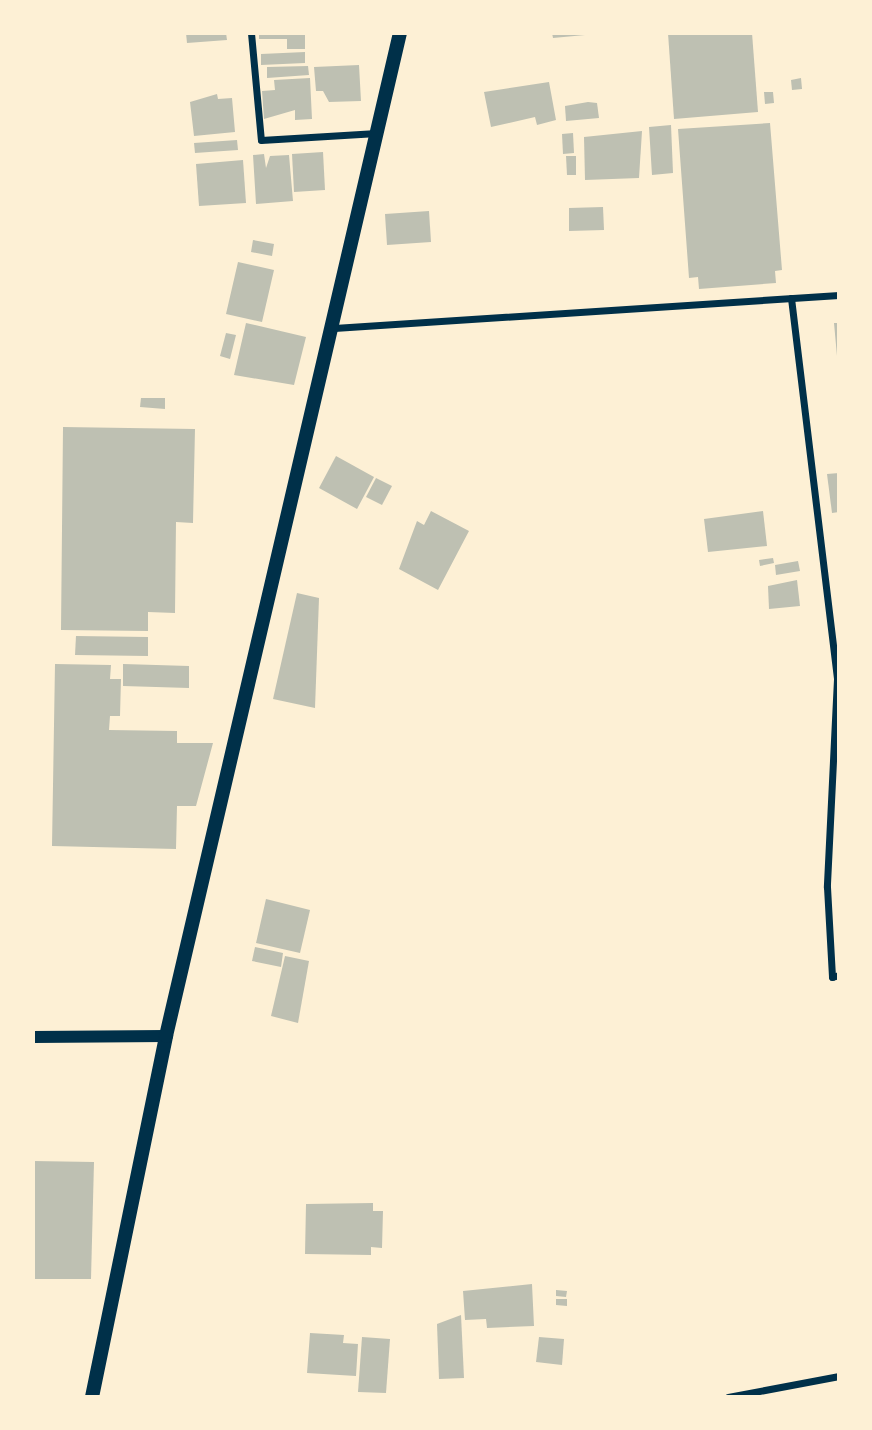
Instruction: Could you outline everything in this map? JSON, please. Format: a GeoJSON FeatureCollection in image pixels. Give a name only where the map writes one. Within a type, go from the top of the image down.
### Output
{"type":"FeatureCollection","features":[{"type":"Feature","properties":{"kind":"main road"},"geometry":{"type":"LineString","coordinates":[[92,1397],[166,1036],[334,328],[400,33]]}},
{"type":"Feature","properties":{"kind":"street"},"geometry":{"type":"LineString","coordinates":[[251,33],[261,141],[377,133]]}},
{"type":"Feature","properties":{"kind":"street"},"geometry":{"type":"LineString","coordinates":[[334,328],[839,295]]}},
{"type":"Feature","properties":{"kind":"street"},"geometry":{"type":"LineString","coordinates":[[791,298],[836,679],[827,887],[832,976],[839,975]]}},
{"type":"Feature","properties":{"kind":"street"},"geometry":{"type":"LineString","coordinates":[[33,1037],[166,1036]]}},
{"type":"Feature","properties":{"kind":"street"},"geometry":{"type":"LineString","coordinates":[[728,1397],[839,1376]]}},
{"type":"Feature","properties":{"kind":"building"},"geometry":{"type":"Polygon","coordinates":[[[186,33],[226,33],[227,40],[187,43],[186,33]]]}},
{"type":"Feature","properties":{"kind":"building"},"geometry":{"type":"Polygon","coordinates":[[[259,33],[305,33],[305,49],[287,49],[287,39],[259,39],[259,33]]]}},
{"type":"Feature","properties":{"kind":"building"},"geometry":{"type":"Polygon","coordinates":[[[552,33],[585,33],[585,35],[553,38],[552,33]]]}},
{"type":"Feature","properties":{"kind":"building"},"geometry":{"type":"Polygon","coordinates":[[[668,33],[752,33],[758,112],[674,119],[668,33]]]}},
{"type":"Feature","properties":{"kind":"building"},"geometry":{"type":"Polygon","coordinates":[[[305,52],[305,63],[261,65],[261,54],[305,52]]]}},
{"type":"Feature","properties":{"kind":"building"},"geometry":{"type":"Polygon","coordinates":[[[359,65],[361,101],[329,102],[323,91],[316,91],[314,67],[359,65]]]}},
{"type":"Feature","properties":{"kind":"building"},"geometry":{"type":"Polygon","coordinates":[[[308,66],[309,75],[267,78],[267,67],[308,66]]]}},
{"type":"Feature","properties":{"kind":"building"},"geometry":{"type":"Polygon","coordinates":[[[310,78],[312,119],[295,120],[295,110],[264,119],[262,91],[275,90],[274,80],[310,78]]]}},
{"type":"Feature","properties":{"kind":"building"},"geometry":{"type":"Polygon","coordinates":[[[801,78],[802,89],[792,90],[791,80],[801,78]]]}},
{"type":"Feature","properties":{"kind":"building"},"geometry":{"type":"Polygon","coordinates":[[[549,82],[556,120],[537,125],[535,117],[491,127],[484,92],[549,82]]]}},
{"type":"Feature","properties":{"kind":"building"},"geometry":{"type":"Polygon","coordinates":[[[764,92],[773,92],[774,103],[765,104],[764,92]]]}},
{"type":"Feature","properties":{"kind":"building"},"geometry":{"type":"Polygon","coordinates":[[[217,94],[218,99],[232,98],[235,132],[194,136],[190,102],[217,94]]]}},
{"type":"Feature","properties":{"kind":"building"},"geometry":{"type":"Polygon","coordinates":[[[597,103],[599,118],[566,121],[565,106],[597,103]]]}},
{"type":"Feature","properties":{"kind":"building"},"geometry":{"type":"Polygon","coordinates":[[[770,123],[782,270],[775,271],[776,283],[699,289],[698,277],[689,278],[678,129],[770,123]]]}},
{"type":"Feature","properties":{"kind":"building"},"geometry":{"type":"Polygon","coordinates":[[[671,125],[673,173],[652,175],[649,127],[671,125]]]}},
{"type":"Feature","properties":{"kind":"building"},"geometry":{"type":"Polygon","coordinates":[[[642,131],[639,178],[585,180],[584,137],[642,131]]]}},
{"type":"Feature","properties":{"kind":"building"},"geometry":{"type":"Polygon","coordinates":[[[573,133],[574,153],[563,154],[562,134],[573,133]]]}},
{"type":"Feature","properties":{"kind":"building"},"geometry":{"type":"Polygon","coordinates":[[[237,140],[238,150],[195,153],[194,143],[237,140]]]}},
{"type":"Feature","properties":{"kind":"building"},"geometry":{"type":"Polygon","coordinates":[[[323,152],[325,190],[294,192],[292,154],[323,152]]]}},
{"type":"Feature","properties":{"kind":"building"},"geometry":{"type":"Polygon","coordinates":[[[264,154],[266,168],[270,156],[289,155],[293,201],[256,204],[253,155],[264,154]]]}},
{"type":"Feature","properties":{"kind":"building"},"geometry":{"type":"Polygon","coordinates":[[[566,156],[576,156],[576,175],[567,175],[566,156]]]}},
{"type":"Feature","properties":{"kind":"building"},"geometry":{"type":"Polygon","coordinates":[[[243,160],[246,203],[199,206],[196,164],[243,160]]]}},
{"type":"Feature","properties":{"kind":"building"},"geometry":{"type":"Polygon","coordinates":[[[603,207],[604,230],[569,231],[569,208],[603,207]]]}},
{"type":"Feature","properties":{"kind":"building"},"geometry":{"type":"Polygon","coordinates":[[[429,211],[431,242],[387,245],[385,214],[429,211]]]}},
{"type":"Feature","properties":{"kind":"building"},"geometry":{"type":"Polygon","coordinates":[[[253,240],[274,244],[272,256],[251,252],[253,240]]]}},
{"type":"Feature","properties":{"kind":"building"},"geometry":{"type":"Polygon","coordinates":[[[238,262],[274,270],[262,322],[226,314],[238,262]]]}},
{"type":"Feature","properties":{"kind":"building"},"geometry":{"type":"Polygon","coordinates":[[[246,323],[306,337],[294,385],[234,375],[246,323]]]}},
{"type":"Feature","properties":{"kind":"building"},"geometry":{"type":"Polygon","coordinates":[[[834,323],[839,323],[839,356],[837,356],[834,323]]]}},
{"type":"Feature","properties":{"kind":"building"},"geometry":{"type":"Polygon","coordinates":[[[226,333],[236,335],[230,359],[220,356],[226,333]]]}},
{"type":"Feature","properties":{"kind":"building"},"geometry":{"type":"Polygon","coordinates":[[[141,398],[165,398],[165,409],[140,407],[141,398]]]}},
{"type":"Feature","properties":{"kind":"building"},"geometry":{"type":"Polygon","coordinates":[[[63,427],[195,429],[193,523],[176,522],[175,613],[148,612],[148,631],[61,630],[63,427]]]}},
{"type":"Feature","properties":{"kind":"building"},"geometry":{"type":"Polygon","coordinates":[[[336,456],[374,477],[357,509],[319,488],[336,456]]]}},
{"type":"Feature","properties":{"kind":"building"},"geometry":{"type":"Polygon","coordinates":[[[839,473],[839,512],[832,513],[827,474],[839,473]]]}},
{"type":"Feature","properties":{"kind":"building"},"geometry":{"type":"Polygon","coordinates":[[[376,478],[392,486],[382,505],[366,497],[376,478]]]}},
{"type":"Feature","properties":{"kind":"building"},"geometry":{"type":"Polygon","coordinates":[[[431,511],[469,531],[438,590],[399,569],[417,521],[424,525],[431,511]]]}},
{"type":"Feature","properties":{"kind":"building"},"geometry":{"type":"Polygon","coordinates":[[[763,511],[767,546],[708,552],[704,519],[763,511]]]}},
{"type":"Feature","properties":{"kind":"building"},"geometry":{"type":"Polygon","coordinates":[[[773,558],[774,563],[760,566],[759,560],[773,558]]]}},
{"type":"Feature","properties":{"kind":"building"},"geometry":{"type":"Polygon","coordinates":[[[798,561],[800,571],[776,575],[775,565],[798,561]]]}},
{"type":"Feature","properties":{"kind":"building"},"geometry":{"type":"Polygon","coordinates":[[[797,580],[800,606],[769,609],[768,586],[797,580]]]}},
{"type":"Feature","properties":{"kind":"building"},"geometry":{"type":"Polygon","coordinates":[[[297,593],[319,598],[315,708],[273,699],[297,593]]]}},
{"type":"Feature","properties":{"kind":"building"},"geometry":{"type":"Polygon","coordinates":[[[76,636],[148,637],[148,656],[75,655],[76,636]]]}},
{"type":"Feature","properties":{"kind":"building"},"geometry":{"type":"Polygon","coordinates":[[[55,664],[111,665],[110,679],[121,679],[120,716],[110,716],[109,730],[177,731],[177,743],[213,743],[196,806],[177,806],[176,849],[52,846],[55,664]]]}},
{"type":"Feature","properties":{"kind":"building"},"geometry":{"type":"Polygon","coordinates":[[[123,664],[189,666],[189,688],[123,686],[123,664]]]}},
{"type":"Feature","properties":{"kind":"building"},"geometry":{"type":"Polygon","coordinates":[[[266,899],[310,910],[300,953],[256,943],[266,899]]]}},
{"type":"Feature","properties":{"kind":"building"},"geometry":{"type":"Polygon","coordinates":[[[255,947],[283,953],[281,967],[252,961],[255,947]]]}},
{"type":"Feature","properties":{"kind":"building"},"geometry":{"type":"Polygon","coordinates":[[[285,956],[309,961],[298,1023],[271,1016],[285,956]]]}},
{"type":"Feature","properties":{"kind":"building"},"geometry":{"type":"Polygon","coordinates":[[[33,1161],[94,1162],[91,1279],[33,1279],[33,1161]]]}},
{"type":"Feature","properties":{"kind":"building"},"geometry":{"type":"Polygon","coordinates":[[[373,1203],[373,1211],[383,1211],[382,1248],[371,1247],[371,1255],[305,1254],[306,1204],[373,1203]]]}},
{"type":"Feature","properties":{"kind":"building"},"geometry":{"type":"Polygon","coordinates":[[[532,1284],[534,1326],[487,1328],[486,1319],[465,1320],[463,1291],[532,1284]]]}},
{"type":"Feature","properties":{"kind":"building"},"geometry":{"type":"Polygon","coordinates":[[[556,1290],[567,1291],[566,1297],[556,1296],[556,1290]]]}},
{"type":"Feature","properties":{"kind":"building"},"geometry":{"type":"Polygon","coordinates":[[[556,1299],[567,1299],[567,1306],[556,1305],[556,1299]]]}},
{"type":"Feature","properties":{"kind":"building"},"geometry":{"type":"Polygon","coordinates":[[[461,1315],[464,1378],[439,1379],[437,1324],[461,1315]]]}},
{"type":"Feature","properties":{"kind":"building"},"geometry":{"type":"Polygon","coordinates":[[[310,1333],[344,1335],[343,1343],[358,1344],[356,1376],[307,1373],[310,1333]]]}},
{"type":"Feature","properties":{"kind":"building"},"geometry":{"type":"Polygon","coordinates":[[[362,1337],[390,1339],[386,1393],[358,1392],[362,1337]]]}},
{"type":"Feature","properties":{"kind":"building"},"geometry":{"type":"Polygon","coordinates":[[[539,1337],[564,1339],[562,1365],[536,1362],[539,1337]]]}}]}
